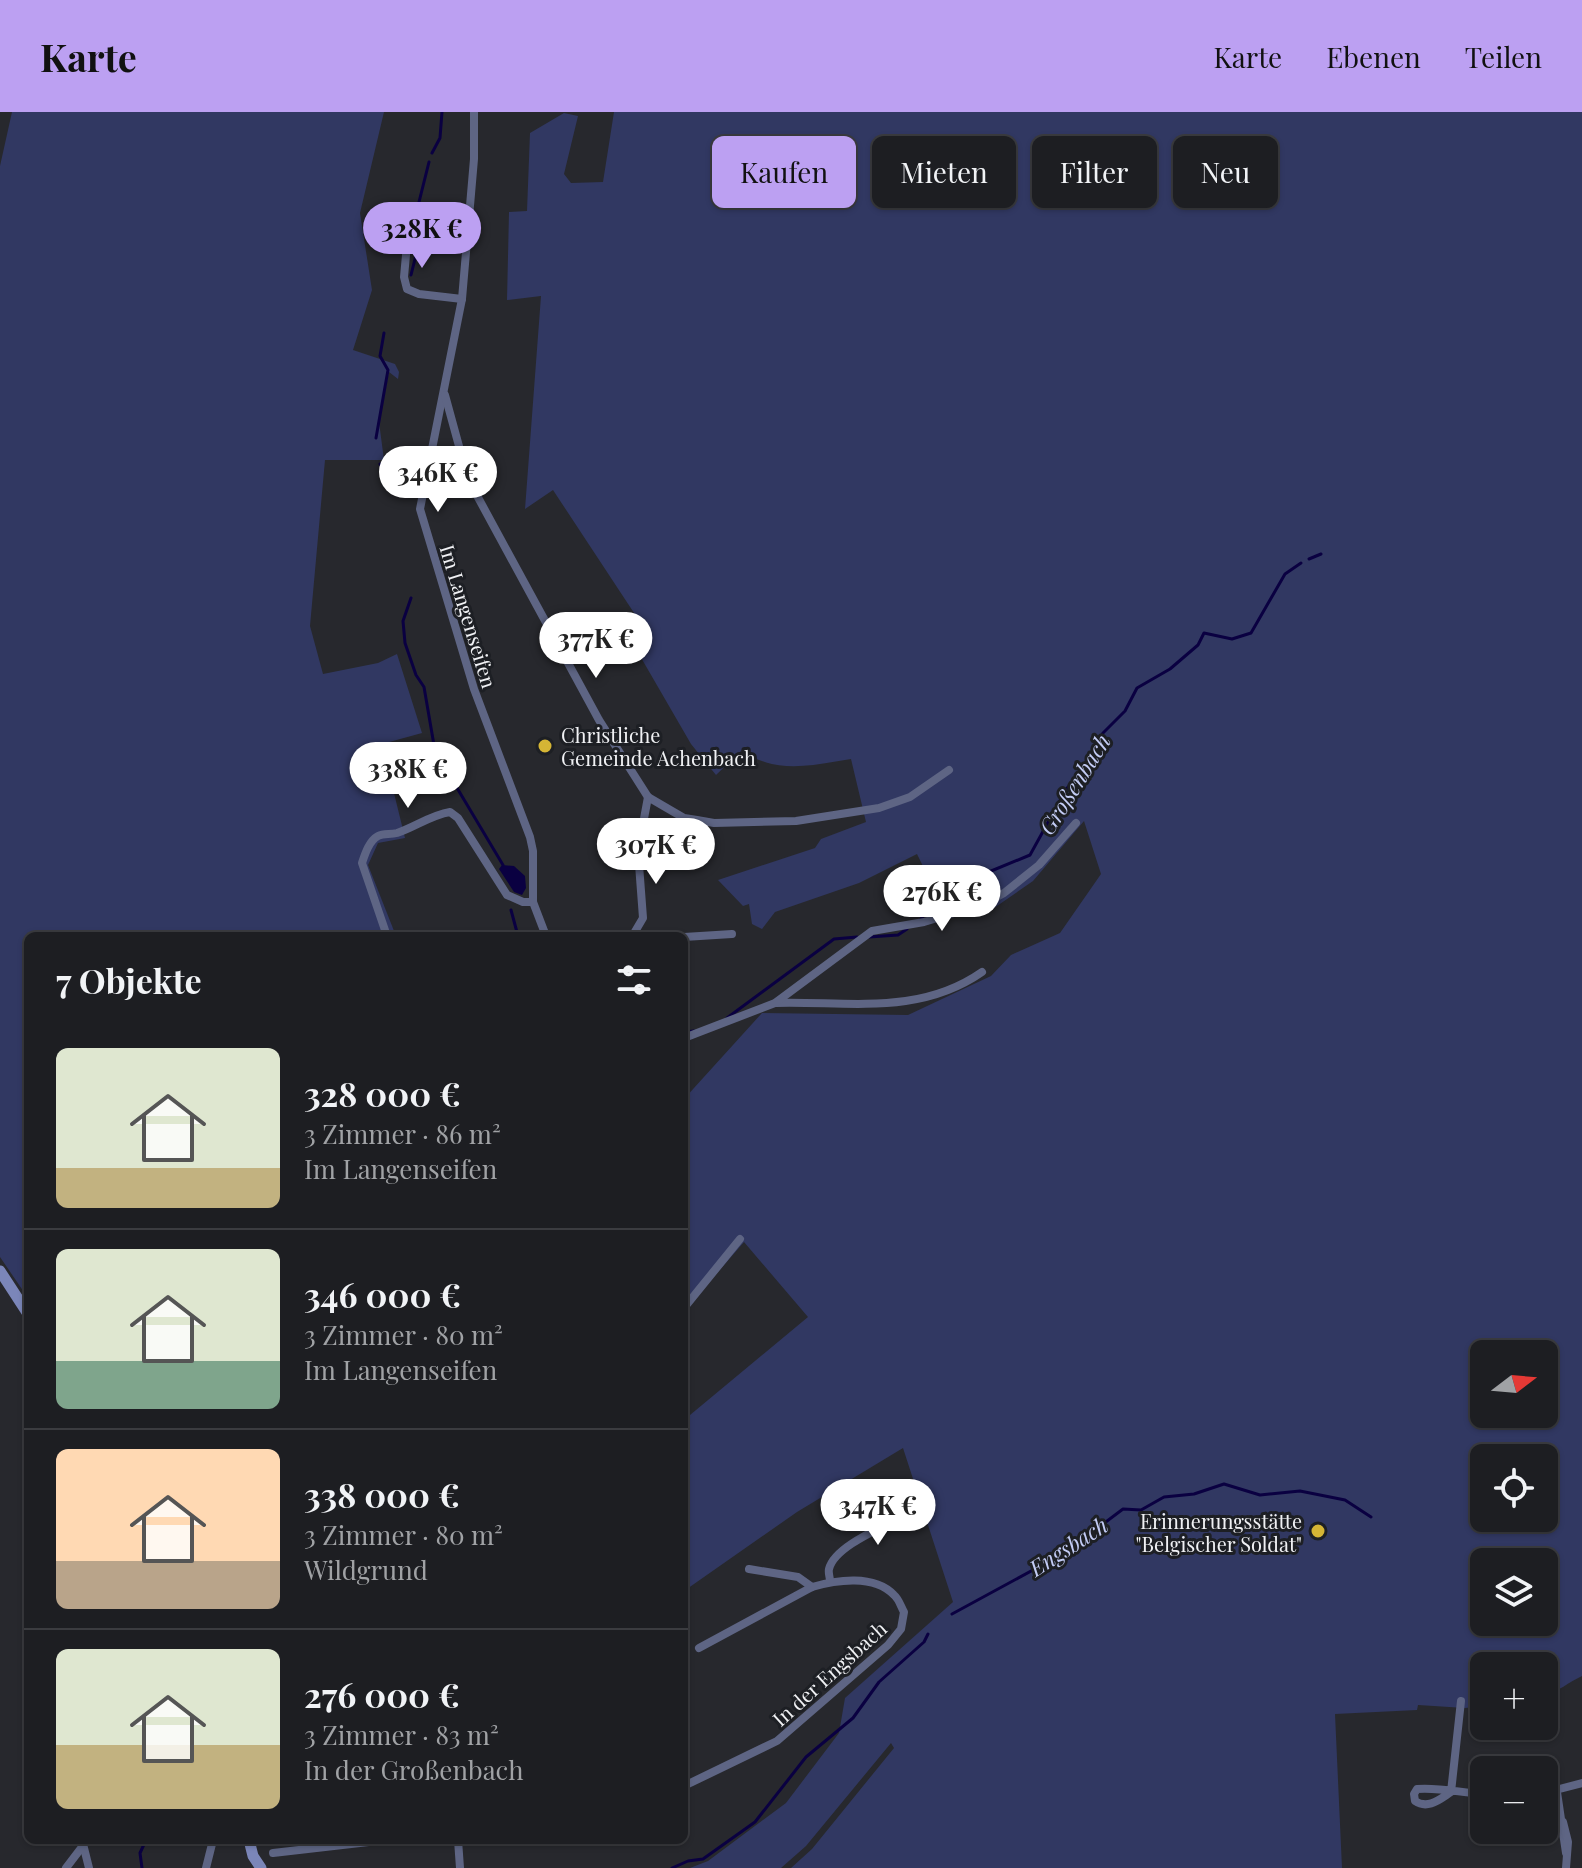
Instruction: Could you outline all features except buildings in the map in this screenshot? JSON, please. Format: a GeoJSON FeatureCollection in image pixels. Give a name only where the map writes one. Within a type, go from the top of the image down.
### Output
{"type":"FeatureCollection","features":[{"type":"Feature","properties":{"kind":"main road"},"geometry":{"type":"LineString","coordinates":[[0,1271],[24,1308]]}},
{"type":"Feature","properties":{"kind":"main road"},"geometry":{"type":"LineString","coordinates":[[250,1844],[261,1868]]}},
{"type":"Feature","properties":{"kind":"street","name":"Im Langenseifen"},"geometry":{"type":"LineString","coordinates":[[474,112],[474,159],[462,299],[420,509],[474,689],[530,837],[533,902],[544,932]]}},
{"type":"Feature","properties":{"kind":"street"},"geometry":{"type":"LineString","coordinates":[[404,222],[408,257],[404,284],[407,289],[419,294],[462,299]]}},
{"type":"Feature","properties":{"kind":"street"},"geometry":{"type":"LineString","coordinates":[[444,390],[468,479],[599,720],[648,797],[684,818],[714,823],[796,821],[879,808],[910,797],[949,770]]}},
{"type":"Feature","properties":{"kind":"street"},"geometry":{"type":"LineString","coordinates":[[633,932],[643,918],[638,851],[648,797]]}},
{"type":"Feature","properties":{"kind":"street"},"geometry":{"type":"LineString","coordinates":[[386,932],[362,863],[368,847],[382,834],[397,833],[440,814],[450,812],[458,818],[507,895],[523,902],[533,902]]}},
{"type":"Feature","properties":{"kind":"street"},"geometry":{"type":"LineString","coordinates":[[688,1036],[775,1003],[872,931],[954,913],[984,904],[1004,893],[1039,865],[1076,823]]}},
{"type":"Feature","properties":{"kind":"street"},"geometry":{"type":"LineString","coordinates":[[688,937],[732,934]]}},
{"type":"Feature","properties":{"kind":"street"},"geometry":{"type":"LineString","coordinates":[[775,1003],[877,1006],[921,999],[968,982],[982,972]]}},
{"type":"Feature","properties":{"kind":"street"},"geometry":{"type":"LineString","coordinates":[[688,1303],[740,1239]]}},
{"type":"Feature","properties":{"kind":"street"},"geometry":{"type":"LineString","coordinates":[[830,1581],[829,1569],[839,1553],[912,1511]]}},
{"type":"Feature","properties":{"kind":"street"},"geometry":{"type":"LineString","coordinates":[[749,1569],[798,1577],[812,1587]]}},
{"type":"Feature","properties":{"kind":"street","name":"In der Engsbach"},"geometry":{"type":"LineString","coordinates":[[688,1784],[777,1741],[888,1645],[901,1629],[904,1612],[895,1595],[880,1585],[853,1580],[830,1581],[812,1587],[699,1648]]}},
{"type":"Feature","properties":{"kind":"street"},"geometry":{"type":"LineString","coordinates":[[1461,1701],[1451,1792],[1470,1793]]}},
{"type":"Feature","properties":{"kind":"street"},"geometry":{"type":"LineString","coordinates":[[1558,1792],[1582,1783]]}},
{"type":"Feature","properties":{"kind":"street"},"geometry":{"type":"LineString","coordinates":[[1558,1801],[1568,1842],[1566,1868]]}},
{"type":"Feature","properties":{"kind":"street"},"geometry":{"type":"LineString","coordinates":[[66,1868],[82,1844]]}},
{"type":"Feature","properties":{"kind":"street"},"geometry":{"type":"LineString","coordinates":[[82,1844],[89,1868]]}},
{"type":"Feature","properties":{"kind":"street"},"geometry":{"type":"LineString","coordinates":[[206,1868],[212,1844]]}},
{"type":"Feature","properties":{"kind":"street"},"geometry":{"type":"LineString","coordinates":[[273,1853],[351,1844]]}},
{"type":"Feature","properties":{"kind":"street"},"geometry":{"type":"LineString","coordinates":[[459,1844],[460,1868]]}},
{"type":"Feature","properties":{"kind":"shaded area"},"geometry":{"type":"Polygon","coordinates":[[[12,112],[384,112],[360,213],[372,290],[353,350],[395,364],[398,379],[389,372],[379,422],[384,460],[325,460],[310,626],[323,674],[378,663],[397,654],[422,733],[382,744],[405,838],[378,843],[368,865],[394,932],[24,932],[24,1292],[0,1257],[0,166],[12,112]]]}},
{"type":"Feature","properties":{"kind":"shaded area"},"geometry":{"type":"Polygon","coordinates":[[[614,112],[1582,112],[1582,1676],[1558,1689],[1558,1652],[1470,1652],[1470,1707],[1418,1705],[1417,1710],[1335,1714],[1342,1868],[791,1868],[812,1849],[894,1748],[891,1743],[806,1846],[781,1868],[690,1868],[708,1861],[786,1803],[839,1733],[845,1698],[953,1602],[903,1448],[797,1512],[688,1588],[688,1417],[808,1317],[744,1242],[688,1306],[688,1095],[762,1013],[908,1015],[991,976],[1011,955],[1060,933],[1101,874],[1084,821],[1033,881],[994,908],[980,878],[937,895],[917,854],[859,883],[775,912],[762,929],[752,924],[749,904],[743,906],[718,880],[815,848],[821,839],[866,822],[851,759],[781,765],[754,758],[742,750],[716,775],[691,744],[625,630],[640,622],[553,490],[525,509],[541,296],[507,300],[509,212],[527,211],[530,133],[564,113],[578,116],[564,174],[571,183],[603,182],[614,112]]]}},
{"type":"Feature","properties":{"kind":"shaded area"},"geometry":{"type":"Polygon","coordinates":[[[502,865],[514,866],[525,876],[526,888],[522,895],[514,892],[499,869],[502,865]]]}},
{"type":"Feature","properties":{"kind":"waterway"},"geometry":{"type":"LineString","coordinates":[[432,153],[440,138],[442,112]]}},
{"type":"Feature","properties":{"kind":"waterway"},"geometry":{"type":"LineString","coordinates":[[411,275],[416,255],[415,218],[429,162]]}},
{"type":"Feature","properties":{"kind":"waterway"},"geometry":{"type":"LineString","coordinates":[[376,438],[388,370],[380,356],[384,333]]}},
{"type":"Feature","properties":{"kind":"waterway"},"geometry":{"type":"LineString","coordinates":[[380,464],[403,494]]}},
{"type":"Feature","properties":{"kind":"waterway","name":"Großenbach"},"geometry":{"type":"LineString","coordinates":[[1309,559],[1321,554]]}},
{"type":"Feature","properties":{"kind":"waterway","name":"Großenbach"},"geometry":{"type":"LineString","coordinates":[[920,920],[950,890],[975,882],[979,876],[1030,855],[1067,788],[1078,778],[1103,733],[1125,711],[1137,688],[1170,669],[1198,645],[1204,633],[1232,639],[1251,633],[1285,574],[1301,563]]}},
{"type":"Feature","properties":{"kind":"waterway"},"geometry":{"type":"LineString","coordinates":[[411,598],[403,621],[405,643],[416,675],[424,687],[435,751],[503,865]]}},
{"type":"Feature","properties":{"kind":"waterway"},"geometry":{"type":"LineString","coordinates":[[511,910],[517,932]]}},
{"type":"Feature","properties":{"kind":"waterway","name":"Großenbach"},"geometry":{"type":"LineString","coordinates":[[869,937],[898,935],[907,929]]}},
{"type":"Feature","properties":{"kind":"waterway","name":"Großenbach"},"geometry":{"type":"LineString","coordinates":[[727,1018],[834,939],[857,937]]}},
{"type":"Feature","properties":{"kind":"waterway","name":"Großenbach"},"geometry":{"type":"LineString","coordinates":[[688,1032],[694,1031]]}},
{"type":"Feature","properties":{"kind":"waterway","name":"Engsbach"},"geometry":{"type":"LineString","coordinates":[[952,1614],[1066,1552],[1123,1509],[1141,1510],[1164,1497],[1194,1494],[1224,1484],[1260,1495],[1300,1491],[1345,1500],[1371,1517]]}},
{"type":"Feature","properties":{"kind":"waterway"},"geometry":{"type":"LineString","coordinates":[[672,1868],[703,1859],[755,1822],[806,1757],[853,1718],[879,1682],[924,1642],[928,1634]]}},
{"type":"Feature","properties":{"kind":"waterway"},"geometry":{"type":"LineString","coordinates":[[142,1868],[140,1853],[144,1844]]}},
{"type":"Feature","properties":{"kind":"place","name":"Christliche Gemeinde Achenbach"},"geometry":{"type":"Point","coordinates":[545,746]}},
{"type":"Feature","properties":{"kind":"place","name":"Erinnerungsstätte \"Belgischer Soldat\""},"geometry":{"type":"Point","coordinates":[1318,1531]}}]}
